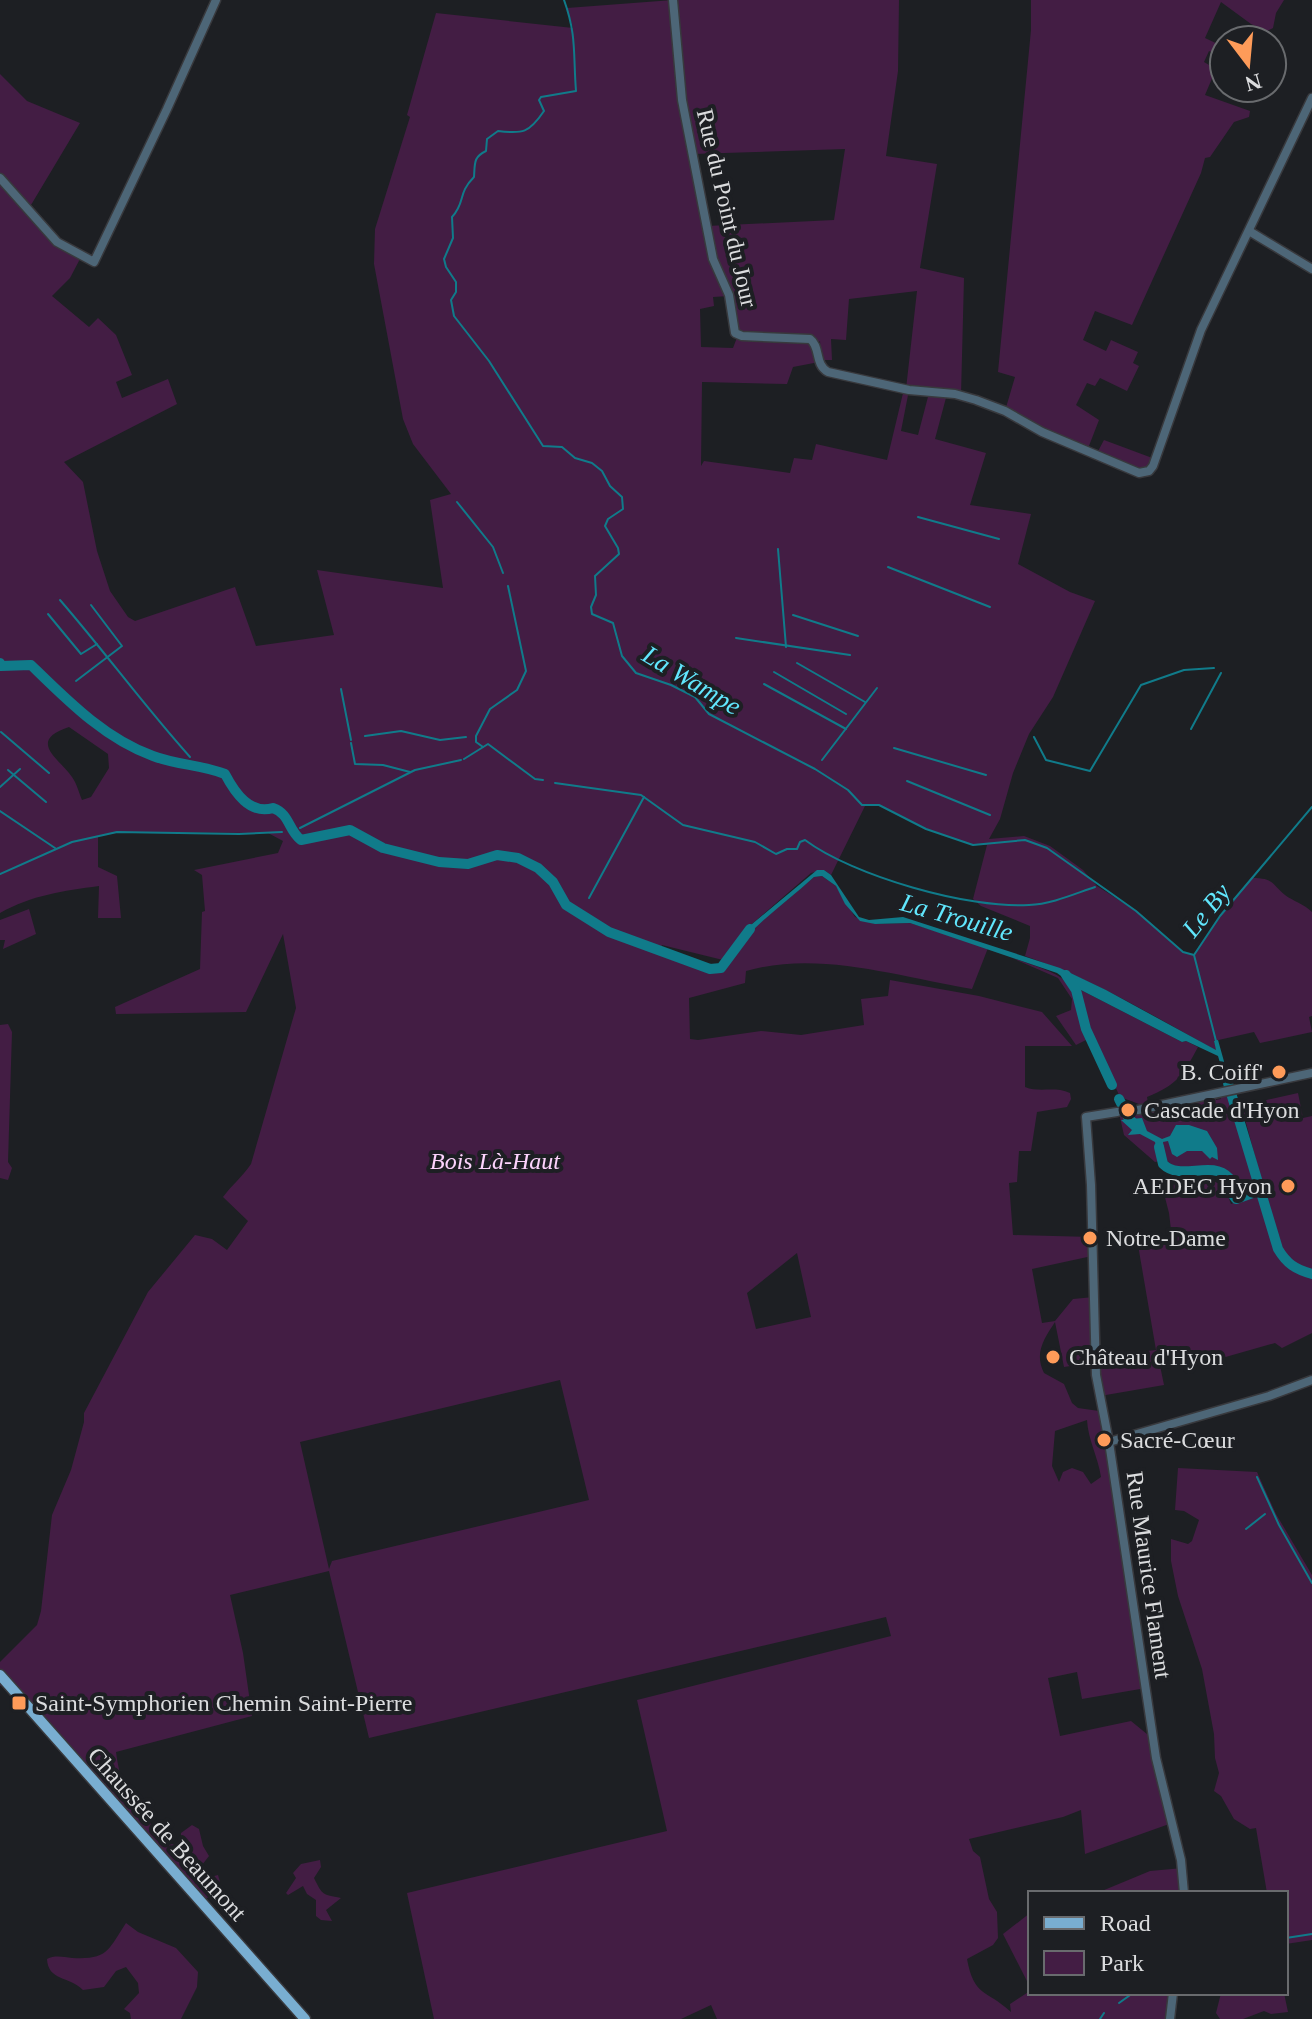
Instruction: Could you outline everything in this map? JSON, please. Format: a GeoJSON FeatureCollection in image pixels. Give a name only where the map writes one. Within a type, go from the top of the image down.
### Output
{"type":"FeatureCollection","features":[{"type":"Feature","properties":{"kind":"main road","name":"Chaussée de Beaumont"},"geometry":{"type":"LineString","coordinates":[[0,1675],[305,2019]]}},
{"type":"Feature","properties":{"kind":"street"},"geometry":{"type":"LineString","coordinates":[[0,178],[57,242],[94,262],[216,0]]}},
{"type":"Feature","properties":{"kind":"street","name":"Rue du Point du Jour"},"geometry":{"type":"LineString","coordinates":[[673,0],[682,100],[713,259],[731,302],[732,328],[742,336],[810,339],[816,346],[820,364],[828,372],[909,390],[955,394],[976,400],[1005,411],[1042,432],[1144,473],[1153,466],[1190,357],[1249,231]]}},
{"type":"Feature","properties":{"kind":"street"},"geometry":{"type":"LineString","coordinates":[[1312,98],[1249,231],[1312,269]]}},
{"type":"Feature","properties":{"kind":"street"},"geometry":{"type":"LineString","coordinates":[[1138,1110],[1312,1073]]}},
{"type":"Feature","properties":{"kind":"street","name":"Rue Maurice Flament"},"geometry":{"type":"LineString","coordinates":[[1117,1112],[1086,1117],[1091,1185],[1095,1365],[1155,1748],[1181,1860],[1184,1891]]}},
{"type":"Feature","properties":{"kind":"street"},"geometry":{"type":"LineString","coordinates":[[1109,1442],[1269,1396],[1312,1380]]}},
{"type":"Feature","properties":{"kind":"street"},"geometry":{"type":"LineString","coordinates":[[1170,2019],[1173,1995]]}},
{"type":"Feature","properties":{"kind":"green space","name":"Bois Là-Haut"},"geometry":{"type":"Polygon","coordinates":[[[673,0],[899,0],[898,71],[886,156],[937,164],[920,268],[964,278],[961,395],[947,394],[935,439],[986,453],[970,505],[1031,514],[1018,564],[1070,592],[1095,601],[1053,697],[1029,734],[1013,773],[1000,819],[989,839],[1024,836],[1050,846],[1083,870],[1097,886],[1136,911],[1183,952],[1193,955],[1252,878],[1268,880],[1312,912],[1312,1016],[1309,1017],[1312,1032],[1260,1043],[1254,1032],[1214,1041],[1217,1051],[1099,987],[1025,956],[1030,926],[981,906],[973,899],[987,845],[973,845],[926,829],[879,805],[865,806],[831,875],[824,870],[811,873],[746,929],[742,936],[814,877],[822,876],[836,886],[855,917],[875,924],[910,923],[988,948],[972,989],[859,968],[802,963],[746,971],[745,983],[689,998],[690,1039],[698,1040],[761,1031],[801,1035],[864,1025],[861,999],[888,996],[890,980],[979,996],[1042,1012],[1072,1046],[1025,1046],[1025,1087],[1064,1091],[1070,1093],[1071,1099],[1067,1107],[1037,1112],[1031,1151],[1019,1151],[1017,1182],[1009,1183],[1013,1235],[1092,1237],[1092,1256],[1032,1269],[1042,1323],[1055,1321],[1073,1299],[1094,1297],[1095,1357],[1156,1350],[1138,1245],[1172,1238],[1160,1178],[1218,1182],[1231,1204],[1260,1193],[1267,1201],[1242,1108],[1298,1093],[1303,1118],[1312,1116],[1312,1333],[1282,1348],[1275,1343],[1208,1362],[1184,1346],[1158,1356],[1164,1385],[1100,1396],[1146,1688],[1082,1699],[1077,1672],[1048,1678],[1060,1736],[1131,1721],[1153,1739],[1172,1823],[1085,1854],[1081,1810],[969,1839],[973,1851],[980,1857],[989,1899],[997,1912],[998,1938],[993,1945],[967,1959],[973,1980],[982,1991],[1011,2012],[1010,2004],[1028,1992],[1028,1995],[1173,1995],[1170,2019],[717,2019],[711,2005],[681,2019],[434,2019],[407,1893],[667,1831],[637,1700],[891,1636],[886,1617],[369,1738],[329,1571],[230,1595],[243,1653],[252,1716],[116,1752],[128,1793],[169,1844],[181,1845],[181,1833],[192,1825],[199,1829],[209,1856],[202,1865],[189,1870],[203,1879],[218,1875],[220,1882],[211,1897],[201,1899],[149,1834],[145,1839],[8,1684],[0,1686],[0,1662],[37,1625],[52,1515],[71,1470],[84,1413],[148,1292],[195,1235],[212,1239],[227,1250],[248,1221],[223,1197],[251,1164],[296,1008],[283,934],[246,1012],[116,1014],[115,1007],[200,969],[202,912],[205,911],[202,875],[194,870],[278,853],[283,841],[268,833],[123,832],[98,836],[98,867],[117,876],[121,918],[98,918],[99,886],[36,898],[0,913],[0,74],[27,101],[80,123],[28,210],[51,236],[81,257],[70,278],[52,296],[89,327],[98,318],[116,335],[132,375],[116,382],[122,398],[168,379],[177,404],[64,462],[83,482],[97,551],[110,591],[128,617],[135,621],[235,587],[256,646],[334,635],[317,570],[443,588],[430,500],[451,494],[413,444],[403,419],[374,264],[375,229],[410,117],[407,115],[436,13],[573,28],[567,8],[673,0]],[[845,149],[693,154],[707,226],[834,220],[845,149]],[[917,291],[849,299],[846,340],[831,339],[832,360],[821,360],[820,341],[816,346],[819,362],[793,367],[787,384],[702,382],[701,466],[704,461],[790,473],[794,458],[812,460],[816,444],[887,460],[906,389],[917,291]],[[729,296],[713,297],[714,306],[700,309],[701,347],[733,348],[738,335],[729,296]],[[909,390],[901,431],[918,435],[929,393],[909,390]],[[69,727],[50,738],[50,750],[74,780],[82,800],[91,797],[109,768],[108,754],[69,727]],[[662,945],[660,951],[716,972],[729,965],[723,960],[662,945]],[[797,1253],[747,1293],[756,1329],[811,1317],[797,1253]],[[1055,1322],[1040,1353],[1044,1373],[1064,1384],[1072,1403],[1078,1408],[1099,1411],[1090,1363],[1064,1367],[1055,1322]],[[560,1380],[300,1442],[329,1569],[332,1561],[589,1500],[560,1380]],[[1087,1420],[1055,1431],[1052,1466],[1059,1482],[1063,1472],[1072,1468],[1083,1472],[1091,1484],[1101,1477],[1087,1420]]]}},
{"type":"Feature","properties":{"kind":"green space"},"geometry":{"type":"Polygon","coordinates":[[[1031,0],[1284,0],[1274,24],[1251,24],[1221,2],[1211,24],[1208,24],[1205,38],[1208,39],[1208,53],[1204,62],[1208,64],[1205,95],[1208,96],[1208,104],[1230,104],[1250,111],[1249,117],[1234,122],[1210,157],[1205,158],[1132,325],[1095,311],[1083,340],[1106,351],[1111,340],[1138,352],[1133,363],[1139,366],[1127,391],[1100,378],[1095,386],[1087,383],[1076,405],[1099,420],[1087,451],[1005,411],[1015,377],[998,372],[1031,30],[1031,0]]]}},
{"type":"Feature","properties":{"kind":"green space"},"geometry":{"type":"Polygon","coordinates":[[[1104,440],[1155,459],[1144,473],[1096,455],[1104,440]]]}},
{"type":"Feature","properties":{"kind":"green space"},"geometry":{"type":"Polygon","coordinates":[[[29,909],[36,934],[3,949],[5,940],[0,940],[0,920],[29,909]]]}},
{"type":"Feature","properties":{"kind":"green space"},"geometry":{"type":"Polygon","coordinates":[[[1012,958],[1059,976],[1066,983],[1077,1003],[1088,1039],[1076,1045],[1056,1016],[1071,1010],[1072,999],[1058,978],[1012,958]]]}},
{"type":"Feature","properties":{"kind":"green space"},"geometry":{"type":"Polygon","coordinates":[[[1077,988],[1182,1042],[1198,1047],[1178,1078],[1147,1097],[1148,1103],[1139,1104],[1120,1097],[1087,1025],[1077,988]]]}},
{"type":"Feature","properties":{"kind":"green space"},"geometry":{"type":"Polygon","coordinates":[[[8,1024],[12,1032],[8,1162],[12,1168],[8,1180],[0,1178],[0,1025],[8,1024]]]}},
{"type":"Feature","properties":{"kind":"green space"},"geometry":{"type":"Polygon","coordinates":[[[1230,1094],[1257,1190],[1239,1198],[1231,1191],[1231,1179],[1222,1168],[1179,1169],[1165,1160],[1155,1162],[1124,1135],[1119,1113],[1214,1096],[1216,1100],[1221,1099],[1220,1095],[1230,1094]]]}},
{"type":"Feature","properties":{"kind":"green space"},"geometry":{"type":"Polygon","coordinates":[[[1178,1468],[1257,1472],[1276,1514],[1312,1575],[1312,1940],[1288,1944],[1288,1891],[1267,1891],[1256,1828],[1250,1829],[1234,1819],[1221,1796],[1214,1791],[1219,1773],[1202,1669],[1178,1596],[1171,1561],[1171,1539],[1188,1544],[1199,1520],[1184,1511],[1175,1510],[1178,1468]]]}},
{"type":"Feature","properties":{"kind":"green space"},"geometry":{"type":"Polygon","coordinates":[[[320,1860],[321,1867],[314,1878],[317,1884],[324,1893],[341,1898],[326,1910],[332,1921],[316,1916],[316,1900],[307,1894],[303,1886],[288,1895],[286,1893],[296,1878],[293,1873],[301,1864],[320,1860]]]}},
{"type":"Feature","properties":{"kind":"green space"},"geometry":{"type":"Polygon","coordinates":[[[1183,1868],[1184,1891],[1102,1891],[1150,1871],[1183,1868]]]}},
{"type":"Feature","properties":{"kind":"green space"},"geometry":{"type":"Polygon","coordinates":[[[1028,1915],[1028,1983],[1003,1934],[1028,1915]]]}},
{"type":"Feature","properties":{"kind":"green space"},"geometry":{"type":"Polygon","coordinates":[[[126,1923],[138,1932],[176,1948],[198,1972],[197,1987],[181,2019],[131,2019],[130,2013],[124,2009],[139,1993],[138,1983],[126,1967],[116,1971],[104,1987],[83,1990],[55,1975],[48,1966],[47,1959],[50,1958],[100,1955],[126,1923]]]}},
{"type":"Feature","properties":{"kind":"green space"},"geometry":{"type":"Polygon","coordinates":[[[1220,1995],[1284,1995],[1288,2012],[1271,2014],[1264,2011],[1243,2019],[1220,2019],[1216,2013],[1220,1995]]]}},
{"type":"Feature","properties":{"kind":"water"},"geometry":{"type":"Polygon","coordinates":[[[817,870],[831,875],[859,917],[869,920],[903,917],[1060,968],[1216,1050],[1214,1041],[1218,1040],[1232,1090],[1228,1090],[1218,1056],[1182,1042],[1077,988],[1057,973],[910,923],[860,921],[845,904],[836,886],[822,876],[814,877],[745,938],[742,936],[746,929],[817,870]]]}},
{"type":"Feature","properties":{"kind":"water"},"geometry":{"type":"Polygon","coordinates":[[[1142,1118],[1147,1131],[1162,1139],[1170,1136],[1176,1125],[1189,1125],[1207,1131],[1217,1148],[1218,1160],[1210,1159],[1202,1151],[1187,1151],[1177,1157],[1172,1154],[1168,1141],[1163,1142],[1165,1158],[1159,1159],[1155,1142],[1140,1134],[1128,1135],[1132,1130],[1121,1120],[1142,1118]]]}},
{"type":"Feature","properties":{"kind":"waterway","name":"La Wampe"},"geometry":{"type":"LineString","coordinates":[[564,0],[573,35],[576,91],[541,97],[539,100],[544,111],[529,128],[520,132],[498,131],[487,139],[486,151],[477,158],[474,177],[465,188],[452,217],[453,238],[444,259],[456,282],[456,292],[451,300],[454,316],[489,361],[543,446],[562,447],[575,458],[592,463],[622,497],[623,509],[608,519],[605,526],[619,554],[595,576],[596,595],[591,607],[592,614],[613,623],[622,656],[636,673],[695,697],[709,714],[815,769],[848,790],[862,805],[879,805],[926,829],[973,845],[1025,840],[1047,848],[1136,911],[1183,952],[1194,955]]}},
{"type":"Feature","properties":{"kind":"waterway"},"geometry":{"type":"LineString","coordinates":[[457,502],[493,547],[503,573]]}},
{"type":"Feature","properties":{"kind":"waterway"},"geometry":{"type":"LineString","coordinates":[[918,517],[999,539]]}},
{"type":"Feature","properties":{"kind":"waterway"},"geometry":{"type":"LineString","coordinates":[[778,549],[786,647]]}},
{"type":"Feature","properties":{"kind":"waterway"},"geometry":{"type":"LineString","coordinates":[[888,567],[990,607]]}},
{"type":"Feature","properties":{"kind":"waterway"},"geometry":{"type":"LineString","coordinates":[[483,747],[476,742],[476,736],[490,709],[517,690],[526,671],[508,586]]}},
{"type":"Feature","properties":{"kind":"waterway"},"geometry":{"type":"LineString","coordinates":[[60,600],[190,757]]}},
{"type":"Feature","properties":{"kind":"waterway"},"geometry":{"type":"LineString","coordinates":[[76,681],[122,646],[91,605]]}},
{"type":"Feature","properties":{"kind":"waterway"},"geometry":{"type":"LineString","coordinates":[[48,614],[81,654],[97,644]]}},
{"type":"Feature","properties":{"kind":"waterway"},"geometry":{"type":"LineString","coordinates":[[793,615],[858,636]]}},
{"type":"Feature","properties":{"kind":"waterway"},"geometry":{"type":"LineString","coordinates":[[736,638],[850,655]]}},
{"type":"Feature","properties":{"kind":"waterway","name":"La Trouille"},"geometry":{"type":"LineString","coordinates":[[0,663],[1,666],[31,665],[88,717],[135,749],[162,759],[225,774],[244,801],[257,808],[279,811],[301,840],[350,830],[383,848],[439,862],[468,864],[497,855],[518,858],[538,868],[553,882],[566,905],[609,932],[710,969],[721,968],[750,929]]}},
{"type":"Feature","properties":{"kind":"waterway"},"geometry":{"type":"LineString","coordinates":[[797,663],[865,702]]}},
{"type":"Feature","properties":{"kind":"waterway"},"geometry":{"type":"LineString","coordinates":[[1034,737],[1046,760],[1090,771],[1141,685],[1184,670],[1214,668]]}},
{"type":"Feature","properties":{"kind":"waterway"},"geometry":{"type":"LineString","coordinates":[[774,672],[846,714]]}},
{"type":"Feature","properties":{"kind":"waterway"},"geometry":{"type":"LineString","coordinates":[[1191,729],[1221,673]]}},
{"type":"Feature","properties":{"kind":"waterway"},"geometry":{"type":"LineString","coordinates":[[764,684],[846,729]]}},
{"type":"Feature","properties":{"kind":"waterway"},"geometry":{"type":"LineString","coordinates":[[822,760],[877,688]]}},
{"type":"Feature","properties":{"kind":"waterway"},"geometry":{"type":"LineString","coordinates":[[341,689],[351,740]]}},
{"type":"Feature","properties":{"kind":"waterway"},"geometry":{"type":"LineString","coordinates":[[365,736],[401,731],[440,740],[466,737]]}},
{"type":"Feature","properties":{"kind":"waterway"},"geometry":{"type":"LineString","coordinates":[[1,732],[49,773]]}},
{"type":"Feature","properties":{"kind":"waterway"},"geometry":{"type":"LineString","coordinates":[[351,743],[355,764],[383,765],[410,772]]}},
{"type":"Feature","properties":{"kind":"waterway"},"geometry":{"type":"LineString","coordinates":[[464,759],[488,744],[535,779],[543,780]]}},
{"type":"Feature","properties":{"kind":"waterway"},"geometry":{"type":"LineString","coordinates":[[894,748],[986,775]]}},
{"type":"Feature","properties":{"kind":"waterway"},"geometry":{"type":"LineString","coordinates":[[300,828],[415,770],[461,760]]}},
{"type":"Feature","properties":{"kind":"waterway"},"geometry":{"type":"LineString","coordinates":[[0,787],[20,769]]}},
{"type":"Feature","properties":{"kind":"waterway"},"geometry":{"type":"LineString","coordinates":[[8,770],[46,802]]}},
{"type":"Feature","properties":{"kind":"waterway"},"geometry":{"type":"LineString","coordinates":[[907,781],[990,815]]}},
{"type":"Feature","properties":{"kind":"waterway"},"geometry":{"type":"LineString","coordinates":[[555,783],[641,795],[683,825],[755,842],[776,854],[797,849],[800,842],[805,840],[852,866],[881,877],[912,888],[975,902],[1038,904],[1095,887]]}},
{"type":"Feature","properties":{"kind":"waterway"},"geometry":{"type":"LineString","coordinates":[[589,898],[644,797]]}},
{"type":"Feature","properties":{"kind":"waterway","name":"Le By"},"geometry":{"type":"LineString","coordinates":[[1216,1041],[1194,955],[1220,916],[1312,807]]}},
{"type":"Feature","properties":{"kind":"waterway"},"geometry":{"type":"LineString","coordinates":[[0,811],[55,848]]}},
{"type":"Feature","properties":{"kind":"waterway"},"geometry":{"type":"LineString","coordinates":[[0,874],[72,842],[117,832],[282,832]]}},
{"type":"Feature","properties":{"kind":"waterway","name":"La Trouille"},"geometry":{"type":"LineString","coordinates":[[1066,975],[1076,990],[1086,1029],[1112,1085]]}},
{"type":"Feature","properties":{"kind":"waterway","name":"La Trouille"},"geometry":{"type":"LineString","coordinates":[[1228,1083],[1278,1249],[1292,1265],[1312,1274]]}},
{"type":"Feature","properties":{"kind":"waterway","name":"La Trouille"},"geometry":{"type":"LineString","coordinates":[[1119,1099],[1129,1119],[1139,1128]]}},
{"type":"Feature","properties":{"kind":"waterway","name":"La Trouille"},"geometry":{"type":"LineString","coordinates":[[1159,1147],[1163,1164],[1170,1169],[1222,1173],[1229,1178],[1230,1191],[1236,1199],[1261,1190]]}},
{"type":"Feature","properties":{"kind":"waterway"},"geometry":{"type":"LineString","coordinates":[[1257,1477],[1279,1525],[1312,1583]]}},
{"type":"Feature","properties":{"kind":"waterway"},"geometry":{"type":"LineString","coordinates":[[1246,1529],[1265,1514]]}},
{"type":"Feature","properties":{"kind":"waterway"},"geometry":{"type":"LineString","coordinates":[[1288,1938],[1312,1934]]}},
{"type":"Feature","properties":{"kind":"waterway"},"geometry":{"type":"LineString","coordinates":[[1119,2003],[1130,1995]]}},
{"type":"Feature","properties":{"kind":"waterway"},"geometry":{"type":"LineString","coordinates":[[1100,2019],[1104,2013]]}},
{"type":"Feature","properties":{"kind":"place","name":"B. Coiff'"},"geometry":{"type":"Point","coordinates":[1279,1072]}},
{"type":"Feature","properties":{"kind":"place","name":"Cascade d'Hyon"},"geometry":{"type":"Point","coordinates":[1128,1110]}},
{"type":"Feature","properties":{"kind":"place","name":"AEDEC Hyon"},"geometry":{"type":"Point","coordinates":[1288,1186]}},
{"type":"Feature","properties":{"kind":"place","name":"Notre-Dame"},"geometry":{"type":"Point","coordinates":[1090,1238]}},
{"type":"Feature","properties":{"kind":"place","name":"Château d'Hyon"},"geometry":{"type":"Point","coordinates":[1053,1357]}},
{"type":"Feature","properties":{"kind":"place","name":"Sacré-Cœur"},"geometry":{"type":"Point","coordinates":[1104,1440]}},
{"type":"Feature","properties":{"kind":"place","name":"Saint-Symphorien Chemin Saint-Pierre"},"geometry":{"type":"Point","coordinates":[19,1703]}}]}
